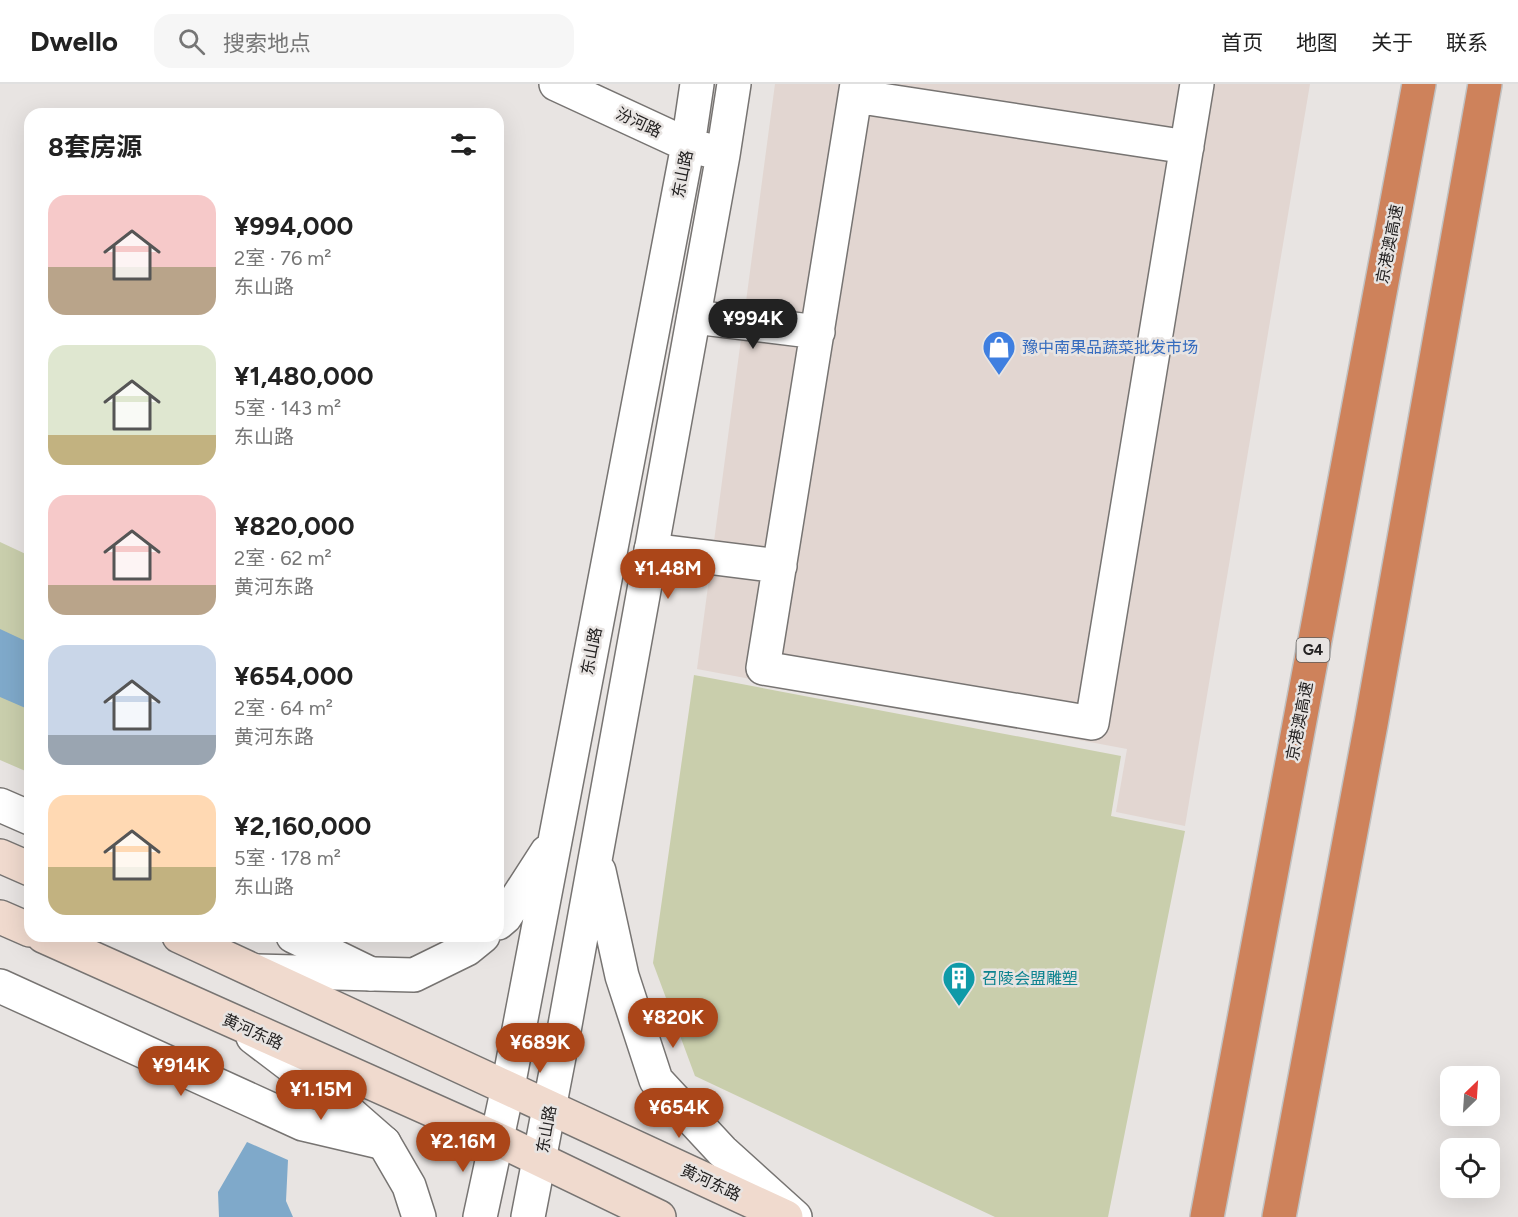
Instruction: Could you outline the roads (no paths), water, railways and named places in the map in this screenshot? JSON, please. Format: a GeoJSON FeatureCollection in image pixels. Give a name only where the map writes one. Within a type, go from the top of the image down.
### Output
{"type":"FeatureCollection","features":[{"type":"Feature","properties":{"kind":"highway","name":"京港澳高速"},"geometry":{"type":"LineString","coordinates":[[1207,1217],[1419,84]]}},
{"type":"Feature","properties":{"kind":"highway"},"geometry":{"type":"LineString","coordinates":[[1279,1217],[1369,735],[1485,84]]}},
{"type":"Feature","properties":{"kind":"main road"},"geometry":{"type":"LineString","coordinates":[[0,856],[24,866]]}},
{"type":"Feature","properties":{"kind":"main road"},"geometry":{"type":"LineString","coordinates":[[0,917],[24,927]]}},
{"type":"Feature","properties":{"kind":"main road","name":"黄河东路"},"geometry":{"type":"LineString","coordinates":[[56,942],[496,1139],[659,1217]]}},
{"type":"Feature","properties":{"kind":"main road","name":"黄河东路"},"geometry":{"type":"LineString","coordinates":[[193,942],[786,1217]]}},
{"type":"Feature","properties":{"kind":"street","name":"汾河路"},"geometry":{"type":"LineString","coordinates":[[556,84],[688,145],[723,155]]}},
{"type":"Feature","properties":{"kind":"street","name":"东山路"},"geometry":{"type":"LineString","coordinates":[[480,1217],[508,1087],[556,837],[688,145],[697,84]]}},
{"type":"Feature","properties":{"kind":"street","name":"东山路"},"geometry":{"type":"LineString","coordinates":[[528,1217],[694,317],[734,84]]}},
{"type":"Feature","properties":{"kind":"street"},"geometry":{"type":"LineString","coordinates":[[1187,147],[856,90],[763,668],[1092,723],[1187,147],[1197,84]]}},
{"type":"Feature","properties":{"kind":"street"},"geometry":{"type":"LineString","coordinates":[[694,317],[818,332]]}},
{"type":"Feature","properties":{"kind":"street"},"geometry":{"type":"LineString","coordinates":[[651,550],[780,566]]}},
{"type":"Feature","properties":{"kind":"street"},"geometry":{"type":"LineString","coordinates":[[0,805],[24,815]]}},
{"type":"Feature","properties":{"kind":"street"},"geometry":{"type":"LineString","coordinates":[[504,918],[556,837]]}},
{"type":"Feature","properties":{"kind":"street"},"geometry":{"type":"LineString","coordinates":[[596,854],[622,976],[656,1080],[722,1150],[795,1217]]}},
{"type":"Feature","properties":{"kind":"street"},"geometry":{"type":"LineString","coordinates":[[305,942],[371,974]]}},
{"type":"Feature","properties":{"kind":"street"},"geometry":{"type":"LineString","coordinates":[[256,970],[414,975],[467,949],[476,942]]}},
{"type":"Feature","properties":{"kind":"street"},"geometry":{"type":"LineString","coordinates":[[0,986],[303,1124],[384,1143]]}},
{"type":"Feature","properties":{"kind":"street"},"geometry":{"type":"LineString","coordinates":[[232,1022],[328,1094],[384,1143],[409,1186],[419,1217]]}},
{"type":"Feature","properties":{"kind":"water"},"geometry":{"type":"Polygon","coordinates":[[[0,629],[24,640],[24,707],[0,697],[0,629]]]}},
{"type":"Feature","properties":{"kind":"water"},"geometry":{"type":"Polygon","coordinates":[[[247,1142],[288,1160],[286,1201],[293,1217],[219,1217],[218,1192],[247,1142]]]}},
{"type":"Feature","properties":{"kind":"place","name":"豫中南果品蔬菜批发市场"},"geometry":{"type":"Point","coordinates":[999,376]}},
{"type":"Feature","properties":{"kind":"place","name":"召陵会盟雕塑"},"geometry":{"type":"Point","coordinates":[959,1007]}}]}
